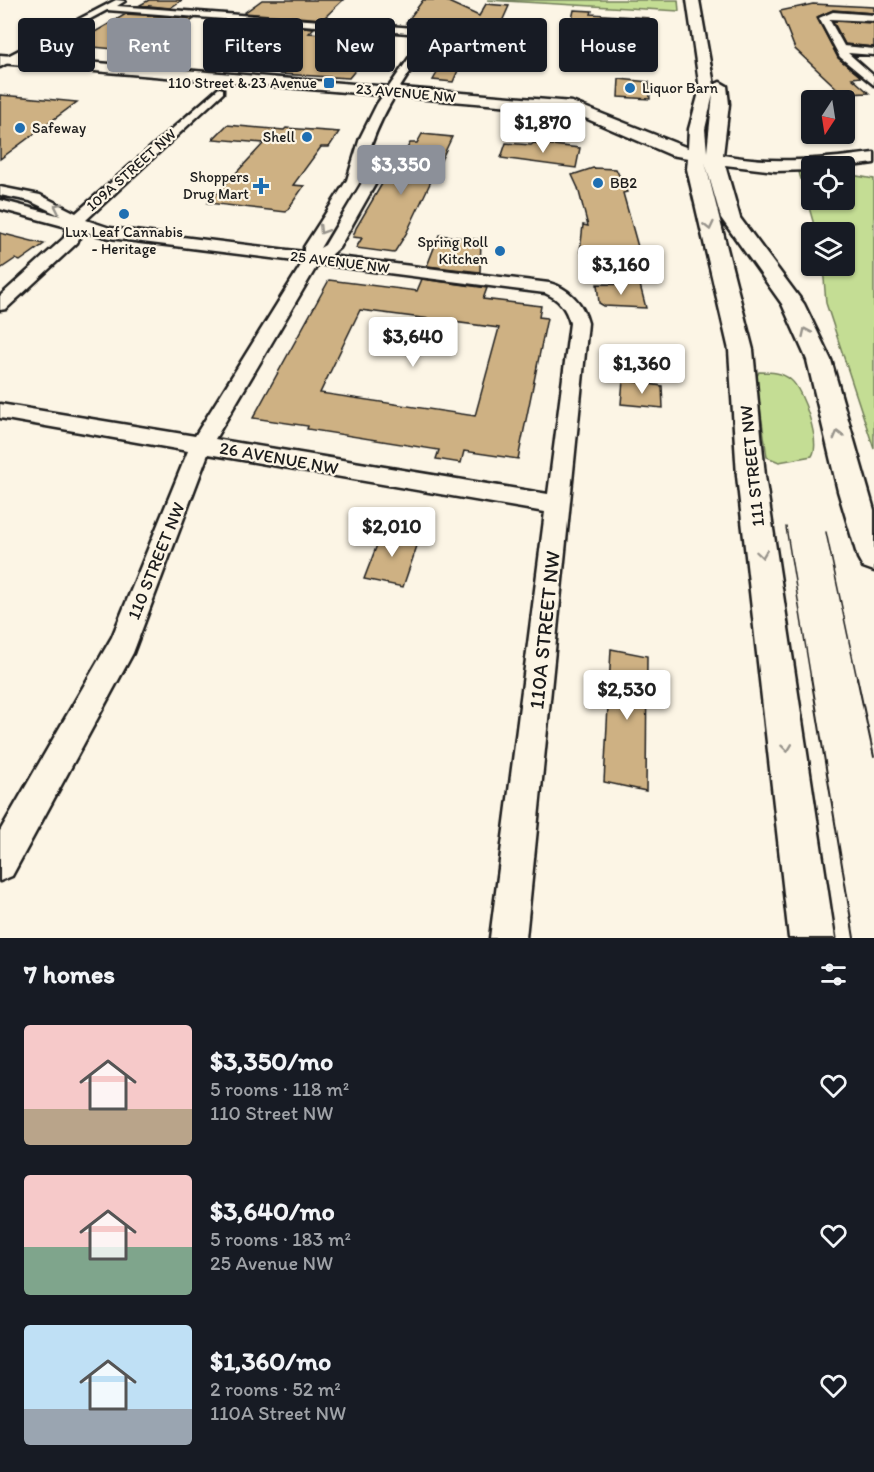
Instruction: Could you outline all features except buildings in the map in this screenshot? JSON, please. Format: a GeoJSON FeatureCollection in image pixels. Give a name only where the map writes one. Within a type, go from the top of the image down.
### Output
{"type":"FeatureCollection","features":[{"type":"Feature","properties":{"kind":"main road","name":"111 STREET NW"},"geometry":{"type":"LineString","coordinates":[[693,0],[707,89],[700,116],[706,164],[741,350],[751,476],[812,938]]}},
{"type":"Feature","properties":{"kind":"main road","name":"111 STREET NW"},"geometry":{"type":"LineString","coordinates":[[705,0],[718,61],[721,104],[706,164],[731,218],[793,304],[819,360],[853,491],[874,558]]}},
{"type":"Feature","properties":{"kind":"main road","name":"23 AVENUE NW"},"geometry":{"type":"LineString","coordinates":[[5,66],[210,77],[388,98],[553,122]]}},
{"type":"Feature","properties":{"kind":"main road","name":"23 AVENUE NW"},"geometry":{"type":"LineString","coordinates":[[5,66],[69,77],[219,91],[388,98]]}},
{"type":"Feature","properties":{"kind":"main road"},"geometry":{"type":"LineString","coordinates":[[69,77],[183,82],[210,77]]}},
{"type":"Feature","properties":{"kind":"main road"},"geometry":{"type":"LineString","coordinates":[[388,98],[555,109],[563,106],[572,107],[706,164],[818,165],[874,158]]}},
{"type":"Feature","properties":{"kind":"main road"},"geometry":{"type":"LineString","coordinates":[[617,126],[673,128],[700,116]]}},
{"type":"Feature","properties":{"kind":"main road"},"geometry":{"type":"LineString","coordinates":[[590,132],[706,164],[785,179],[801,178]]}},
{"type":"Feature","properties":{"kind":"main road"},"geometry":{"type":"LineString","coordinates":[[855,171],[874,168]]}},
{"type":"Feature","properties":{"kind":"street"},"geometry":{"type":"LineString","coordinates":[[5,66],[96,12],[123,0]]}},
{"type":"Feature","properties":{"kind":"street"},"geometry":{"type":"LineString","coordinates":[[5,66],[107,12],[109,8]]}},
{"type":"Feature","properties":{"kind":"street","name":"110 STREET NW"},"geometry":{"type":"LineString","coordinates":[[0,864],[123,644],[201,445],[313,259],[312,247],[354,180],[366,138],[388,98],[428,38],[425,31],[109,8]]}},
{"type":"Feature","properties":{"kind":"street"},"geometry":{"type":"LineString","coordinates":[[874,18],[826,16],[825,20],[851,63],[874,82]]}},
{"type":"Feature","properties":{"kind":"street"},"geometry":{"type":"LineString","coordinates":[[841,49],[874,51]]}},
{"type":"Feature","properties":{"kind":"street","name":"109A STREET NW"},"geometry":{"type":"LineString","coordinates":[[0,306],[71,240],[79,224],[219,91]]}},
{"type":"Feature","properties":{"kind":"street","name":"25 AVENUE NW"},"geometry":{"type":"LineString","coordinates":[[0,191],[54,204],[79,224]]}},
{"type":"Feature","properties":{"kind":"street","name":"25 AVENUE NW"},"geometry":{"type":"LineString","coordinates":[[0,204],[110,233],[549,288],[559,292],[573,306],[579,323]]}},
{"type":"Feature","properties":{"kind":"street","name":"110A STREET NW"},"geometry":{"type":"LineString","coordinates":[[508,938],[579,323]]}},
{"type":"Feature","properties":{"kind":"street","name":"26 AVENUE NW"},"geometry":{"type":"LineString","coordinates":[[0,411],[557,505]]}},
{"type":"Feature","properties":{"kind":"green space"},"geometry":{"type":"Polygon","coordinates":[[[487,0],[678,0],[679,11],[487,0]]]}},
{"type":"Feature","properties":{"kind":"green space"},"geometry":{"type":"Polygon","coordinates":[[[797,165],[801,166],[801,179],[797,165]]]}},
{"type":"Feature","properties":{"kind":"green space"},"geometry":{"type":"Polygon","coordinates":[[[855,176],[874,179],[874,449],[826,303],[824,276],[855,276],[855,222],[813,222],[810,210],[855,210],[855,176]]]}},
{"type":"Feature","properties":{"kind":"green space"},"geometry":{"type":"Polygon","coordinates":[[[759,372],[772,372],[788,377],[796,386],[801,394],[812,429],[814,449],[812,456],[779,462],[767,457],[756,378],[759,372]]]}},
{"type":"Feature","properties":{"kind":"tram line"},"geometry":{"type":"LineString","coordinates":[[786,527],[811,679]]}},
{"type":"Feature","properties":{"kind":"tram line"},"geometry":{"type":"LineString","coordinates":[[826,532],[857,679]]}},
{"type":"Feature","properties":{"kind":"tram line"},"geometry":{"type":"LineString","coordinates":[[811,677],[854,938]]}},
{"type":"Feature","properties":{"kind":"tram line"},"geometry":{"type":"LineString","coordinates":[[857,677],[874,757]]}},
{"type":"Feature","properties":{"kind":"place","name":"110 Street & 23 Avenue"},"geometry":{"type":"Point","coordinates":[329,83]}},
{"type":"Feature","properties":{"kind":"place","name":"Liquor Barn"},"geometry":{"type":"Point","coordinates":[630,88]}},
{"type":"Feature","properties":{"kind":"place","name":"Safeway"},"geometry":{"type":"Point","coordinates":[20,128]}},
{"type":"Feature","properties":{"kind":"place","name":"Shell"},"geometry":{"type":"Point","coordinates":[307,137]}},
{"type":"Feature","properties":{"kind":"place","name":"BB2"},"geometry":{"type":"Point","coordinates":[598,183]}},
{"type":"Feature","properties":{"kind":"place","name":"Shoppers Drug Mart"},"geometry":{"type":"Point","coordinates":[261,186]}},
{"type":"Feature","properties":{"kind":"place","name":"Lux Leaf Cannabis - Heritage"},"geometry":{"type":"Point","coordinates":[124,214]}},
{"type":"Feature","properties":{"kind":"place","name":"Spring Roll Kitchen"},"geometry":{"type":"Point","coordinates":[500,251]}}]}
